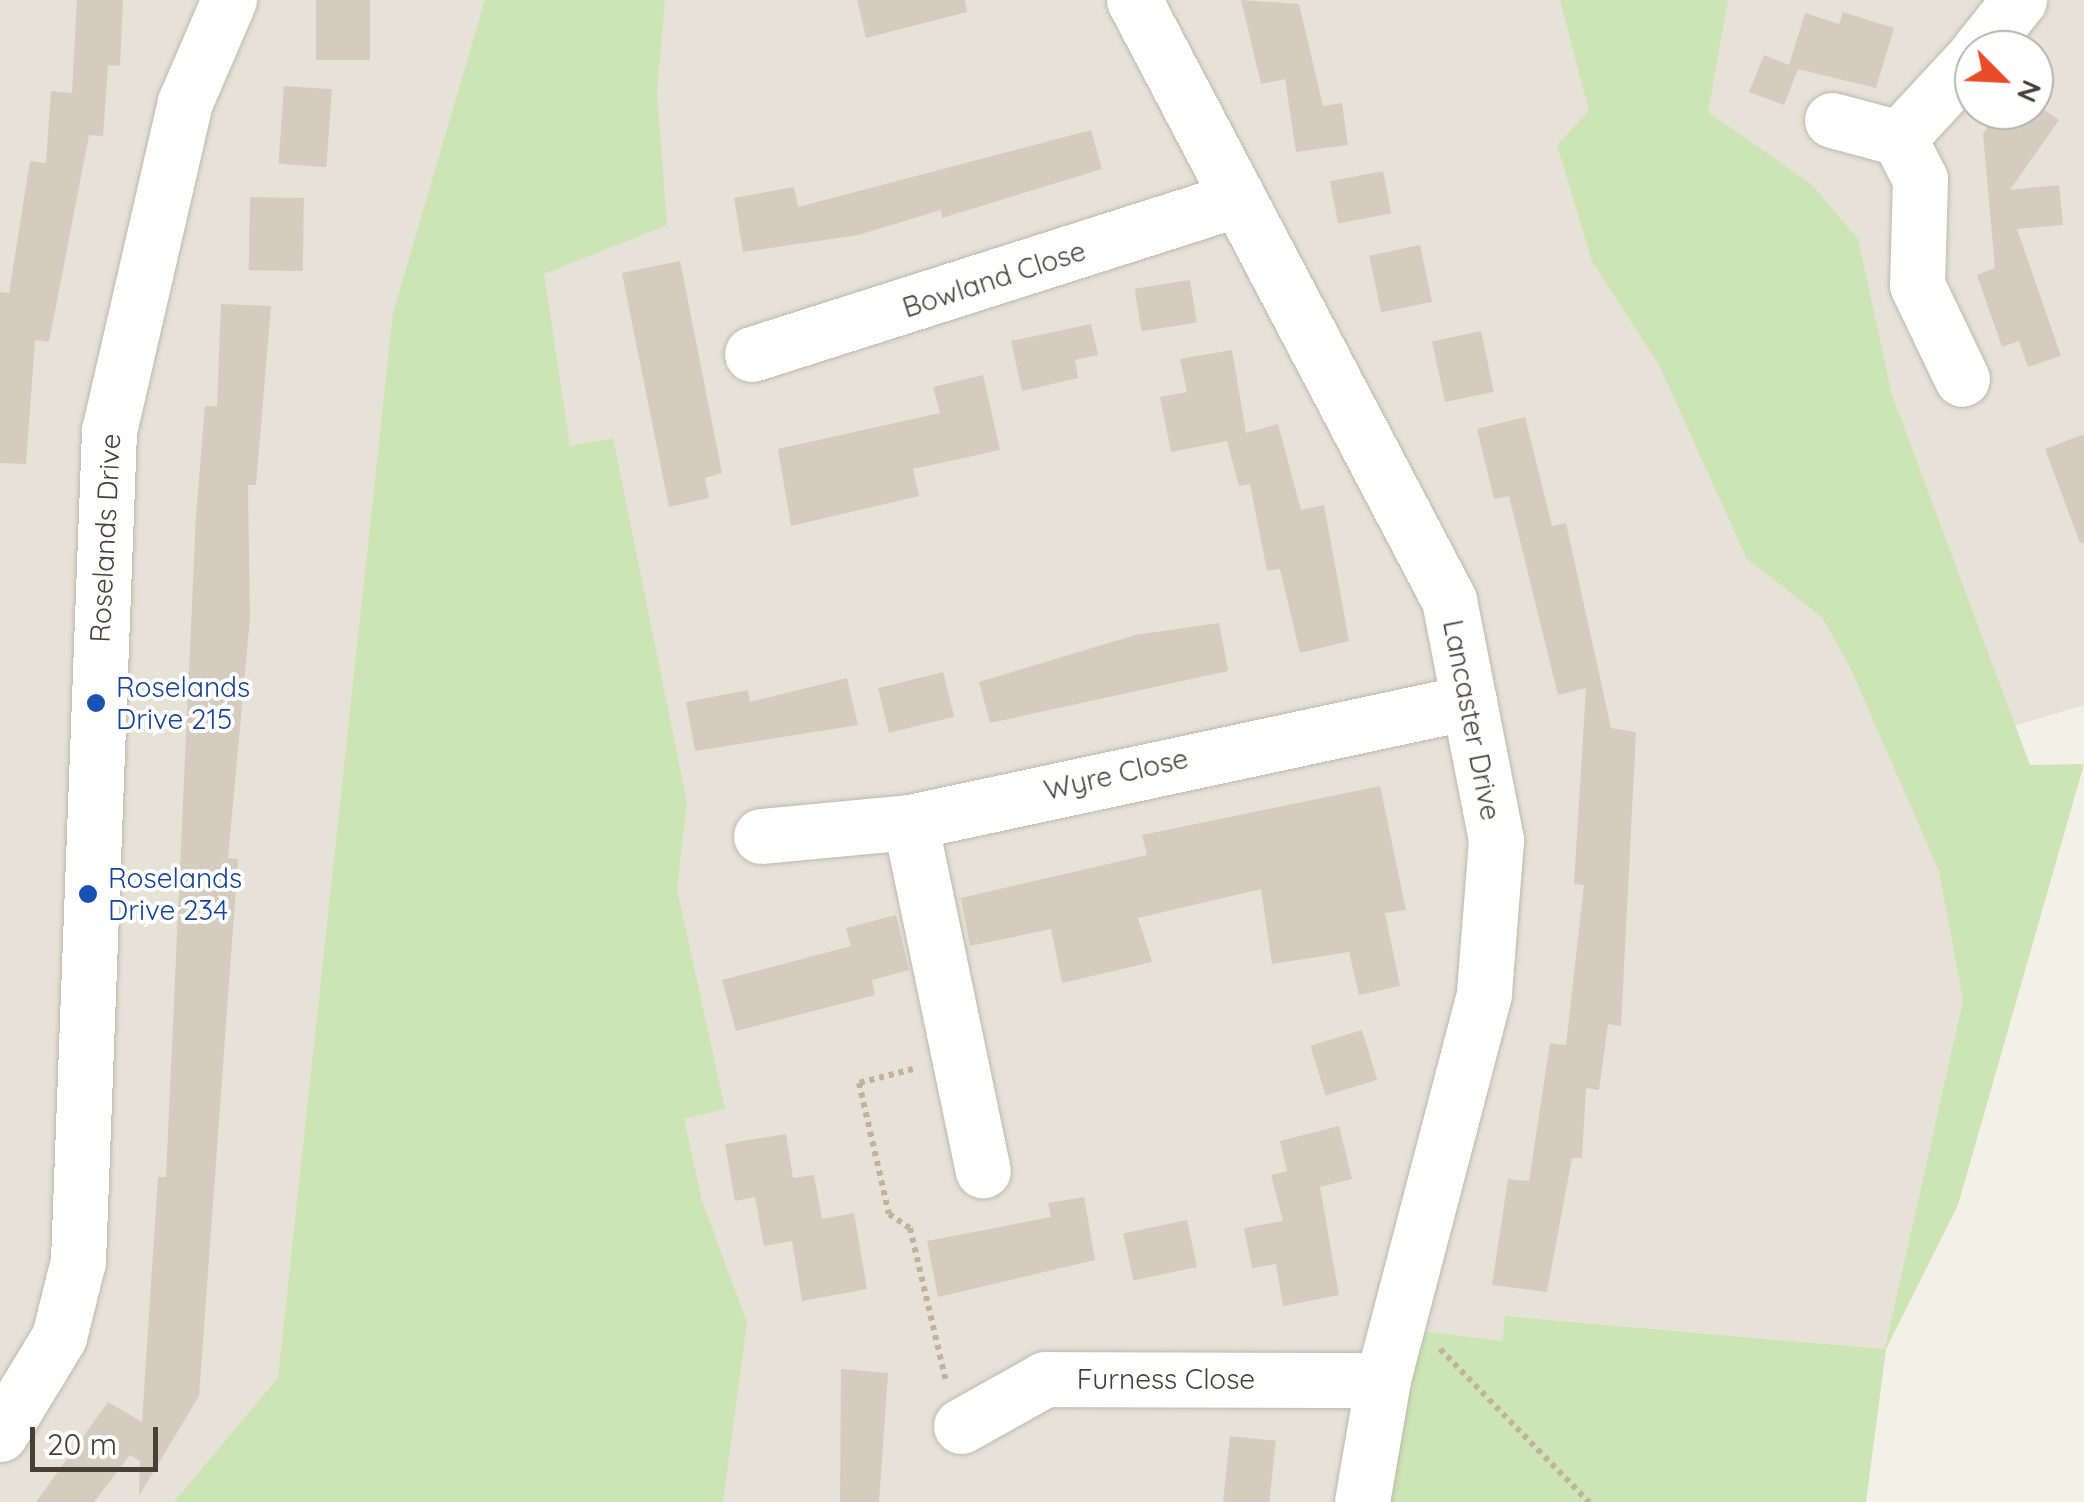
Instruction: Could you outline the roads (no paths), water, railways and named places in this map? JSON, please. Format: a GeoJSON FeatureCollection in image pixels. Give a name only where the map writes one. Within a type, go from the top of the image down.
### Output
{"type":"FeatureCollection","features":[{"type":"Feature","properties":{"kind":"street","name":"Roselands Drive"},"geometry":{"type":"LineString","coordinates":[[0,1434],[59,1337],[78,1260],[109,430],[186,102],[229,0]]}},
{"type":"Feature","properties":{"kind":"street","name":"Lancaster Drive"},"geometry":{"type":"LineString","coordinates":[[1134,0],[1234,200],[1449,600],[1496,840],[1484,994],[1389,1359],[1362,1502]]}},
{"type":"Feature","properties":{"kind":"street"},"geometry":{"type":"LineString","coordinates":[[1995,30],[2018,0]]}},
{"type":"Feature","properties":{"kind":"street"},"geometry":{"type":"LineString","coordinates":[[1954,88],[1910,159],[1917,285],[1962,379]]}},
{"type":"Feature","properties":{"kind":"street"},"geometry":{"type":"LineString","coordinates":[[1832,120],[1910,159]]}},
{"type":"Feature","properties":{"kind":"street","name":"Bowland Close"},"geometry":{"type":"LineString","coordinates":[[752,354],[1234,200]]}},
{"type":"Feature","properties":{"kind":"street","name":"Wyre Close"},"geometry":{"type":"LineString","coordinates":[[761,836],[910,822],[1470,702]]}},
{"type":"Feature","properties":{"kind":"street"},"geometry":{"type":"LineString","coordinates":[[910,822],[953,1058],[983,1170]]}},
{"type":"Feature","properties":{"kind":"street","name":"Furness Close"},"geometry":{"type":"LineString","coordinates":[[961,1426],[1045,1379],[1389,1359]]}},
{"type":"Feature","properties":{"kind":"place","name":"Roselands Drive 215"},"geometry":{"type":"Point","coordinates":[96,703]}},
{"type":"Feature","properties":{"kind":"place","name":"Roselands Drive 234"},"geometry":{"type":"Point","coordinates":[88,894]}}]}
